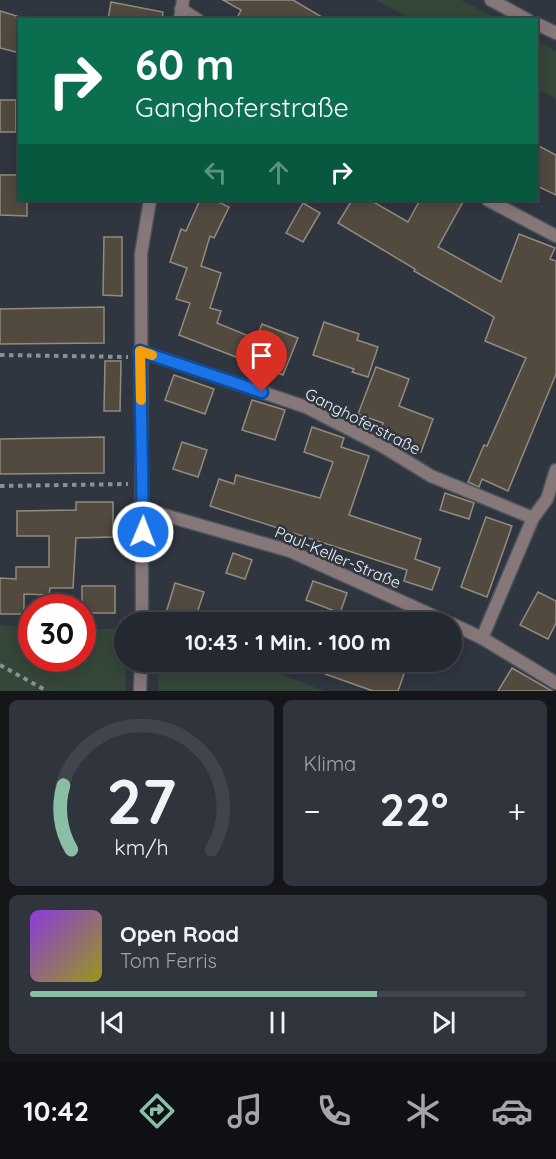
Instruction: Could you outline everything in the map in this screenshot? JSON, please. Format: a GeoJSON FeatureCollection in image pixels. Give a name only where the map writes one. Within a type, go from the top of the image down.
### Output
{"type":"FeatureCollection","features":[{"type":"Feature","properties":{"kind":"street"},"geometry":{"type":"LineString","coordinates":[[491,0],[524,18]]}},
{"type":"Feature","properties":{"kind":"street"},"geometry":{"type":"LineString","coordinates":[[181,9],[195,18]]}},
{"type":"Feature","properties":{"kind":"street"},"geometry":{"type":"LineString","coordinates":[[538,24],[556,33]]}},
{"type":"Feature","properties":{"kind":"street"},"geometry":{"type":"LineString","coordinates":[[141,612],[143,484],[140,354],[141,254],[150,201]]}},
{"type":"Feature","properties":{"kind":"street"},"geometry":{"type":"LineString","coordinates":[[490,201],[556,236]]}},
{"type":"Feature","properties":{"kind":"street","name":"Ganghoferstraße"},"geometry":{"type":"LineString","coordinates":[[140,354],[306,407],[382,446],[431,476],[533,518]]}},
{"type":"Feature","properties":{"kind":"street"},"geometry":{"type":"LineString","coordinates":[[482,638],[533,518],[547,499],[556,470]]}},
{"type":"Feature","properties":{"kind":"street","name":"Paul-Keller-Straße"},"geometry":{"type":"LineString","coordinates":[[143,509],[290,551],[425,612]]}},
{"type":"Feature","properties":{"kind":"street","name":"Paul-Keller-Straße"},"geometry":{"type":"LineString","coordinates":[[462,629],[482,638],[556,683]]}},
{"type":"Feature","properties":{"kind":"street"},"geometry":{"type":"LineString","coordinates":[[140,691],[141,672]]}},
{"type":"Feature","properties":{"kind":"path"},"geometry":{"type":"LineString","coordinates":[[0,355],[140,354]]}},
{"type":"Feature","properties":{"kind":"path"},"geometry":{"type":"LineString","coordinates":[[0,486],[143,484]]}},
{"type":"Feature","properties":{"kind":"path"},"geometry":{"type":"LineString","coordinates":[[0,665],[47,691]]}},
{"type":"Feature","properties":{"kind":"green space"},"geometry":{"type":"Polygon","coordinates":[[[376,0],[461,0],[496,18],[409,18],[376,0]]]}},
{"type":"Feature","properties":{"kind":"green space"},"geometry":{"type":"Polygon","coordinates":[[[538,42],[556,51],[556,99],[538,90],[538,42]]]}},
{"type":"Feature","properties":{"kind":"green space"},"geometry":{"type":"Polygon","coordinates":[[[0,625],[18,627],[18,672],[96,672],[96,629],[114,628],[114,672],[125,672],[126,691],[0,691],[0,625]]]}},
{"type":"Feature","properties":{"kind":"green space"},"geometry":{"type":"Polygon","coordinates":[[[158,672],[274,672],[325,691],[159,691],[158,672]]]}},
{"type":"Feature","properties":{"kind":"building"},"geometry":{"type":"Polygon","coordinates":[[[223,0],[293,0],[324,18],[237,18],[241,10],[223,0]]]}},
{"type":"Feature","properties":{"kind":"building"},"geometry":{"type":"Polygon","coordinates":[[[111,2],[163,12],[162,18],[108,18],[111,2]]]}},
{"type":"Feature","properties":{"kind":"building"},"geometry":{"type":"Polygon","coordinates":[[[0,11],[20,18],[18,18],[18,52],[0,48],[0,11]]]}},
{"type":"Feature","properties":{"kind":"building"},"geometry":{"type":"Polygon","coordinates":[[[0,100],[16,100],[16,132],[0,132],[0,100]]]}},
{"type":"Feature","properties":{"kind":"building"},"geometry":{"type":"Polygon","coordinates":[[[538,146],[556,155],[556,195],[538,186],[538,146]]]}},
{"type":"Feature","properties":{"kind":"building"},"geometry":{"type":"Polygon","coordinates":[[[0,175],[18,175],[18,201],[27,201],[27,216],[0,215],[0,175]]]}},
{"type":"Feature","properties":{"kind":"building"},"geometry":{"type":"Polygon","coordinates":[[[200,201],[216,201],[229,207],[214,238],[210,236],[201,266],[221,273],[210,308],[221,311],[217,323],[256,339],[262,324],[298,338],[283,375],[179,335],[190,303],[176,299],[187,268],[170,262],[181,229],[186,231],[200,201]]]}},
{"type":"Feature","properties":{"kind":"building"},"geometry":{"type":"Polygon","coordinates":[[[351,201],[372,201],[408,222],[419,201],[463,201],[438,247],[501,282],[519,234],[555,248],[550,259],[556,261],[556,374],[508,491],[482,479],[479,487],[468,482],[484,445],[487,446],[526,358],[485,341],[494,317],[414,271],[415,269],[338,223],[351,201]]]}},
{"type":"Feature","properties":{"kind":"building"},"geometry":{"type":"Polygon","coordinates":[[[303,203],[320,213],[303,242],[286,233],[303,203]]]}},
{"type":"Feature","properties":{"kind":"building"},"geometry":{"type":"Polygon","coordinates":[[[104,237],[122,237],[122,296],[103,295],[104,237]]]}},
{"type":"Feature","properties":{"kind":"building"},"geometry":{"type":"Polygon","coordinates":[[[104,307],[104,343],[0,344],[0,309],[104,307]]]}},
{"type":"Feature","properties":{"kind":"building"},"geometry":{"type":"Polygon","coordinates":[[[324,322],[359,334],[357,340],[378,347],[368,377],[352,372],[354,369],[313,355],[324,322]]]}},
{"type":"Feature","properties":{"kind":"building"},"geometry":{"type":"Polygon","coordinates":[[[105,361],[121,361],[120,411],[104,411],[105,361]]]}},
{"type":"Feature","properties":{"kind":"building"},"geometry":{"type":"Polygon","coordinates":[[[376,367],[409,379],[399,406],[433,419],[421,452],[379,435],[383,423],[358,414],[376,367]]]}},
{"type":"Feature","properties":{"kind":"building"},"geometry":{"type":"Polygon","coordinates":[[[174,375],[214,389],[205,414],[165,400],[174,375]]]}},
{"type":"Feature","properties":{"kind":"building"},"geometry":{"type":"Polygon","coordinates":[[[252,400],[285,410],[275,440],[242,430],[252,400]]]}},
{"type":"Feature","properties":{"kind":"building"},"geometry":{"type":"Polygon","coordinates":[[[312,427],[344,438],[341,447],[369,456],[349,515],[421,539],[415,559],[440,568],[432,590],[404,581],[407,570],[210,506],[219,479],[234,484],[236,475],[320,498],[333,462],[304,452],[312,427]]]}},
{"type":"Feature","properties":{"kind":"building"},"geometry":{"type":"Polygon","coordinates":[[[104,437],[104,473],[0,474],[0,439],[104,437]]]}},
{"type":"Feature","properties":{"kind":"building"},"geometry":{"type":"Polygon","coordinates":[[[182,442],[207,450],[198,477],[173,469],[182,442]]]}},
{"type":"Feature","properties":{"kind":"building"},"geometry":{"type":"Polygon","coordinates":[[[445,493],[474,503],[469,519],[440,510],[445,493]]]}},
{"type":"Feature","properties":{"kind":"building"},"geometry":{"type":"Polygon","coordinates":[[[76,502],[113,502],[113,537],[76,538],[73,588],[50,588],[49,594],[18,594],[18,614],[0,614],[0,578],[16,579],[16,567],[49,567],[49,536],[17,536],[17,511],[76,510],[76,502]]]}},
{"type":"Feature","properties":{"kind":"building"},"geometry":{"type":"Polygon","coordinates":[[[486,517],[512,526],[487,597],[461,587],[486,517]]]}},
{"type":"Feature","properties":{"kind":"building"},"geometry":{"type":"Polygon","coordinates":[[[233,553],[252,560],[245,579],[226,573],[233,553]]]}},
{"type":"Feature","properties":{"kind":"building"},"geometry":{"type":"Polygon","coordinates":[[[313,581],[347,593],[340,612],[306,600],[313,581]]]}},
{"type":"Feature","properties":{"kind":"building"},"geometry":{"type":"Polygon","coordinates":[[[175,583],[204,592],[197,612],[166,612],[175,583]]]}},
{"type":"Feature","properties":{"kind":"building"},"geometry":{"type":"Polygon","coordinates":[[[82,586],[115,586],[115,612],[96,613],[96,594],[82,594],[82,586]]]}},
{"type":"Feature","properties":{"kind":"building"},"geometry":{"type":"Polygon","coordinates":[[[538,592],[556,601],[556,623],[548,639],[520,625],[538,592]]]}},
{"type":"Feature","properties":{"kind":"building"},"geometry":{"type":"Polygon","coordinates":[[[512,668],[552,691],[498,691],[512,668]]]}},
{"type":"Feature","properties":{"kind":"building"},"geometry":{"type":"Polygon","coordinates":[[[326,672],[405,672],[398,691],[373,691],[325,674],[326,672]]]}},
{"type":"Feature","properties":{"kind":"slow traffic"},"geometry":{"type":"LineString","coordinates":[[141,400],[140,351],[152,355]]}},
{"type":"Feature","properties":{"kind":"route"},"geometry":{"type":"LineString","coordinates":[[143,532],[140,351],[262,392]]}}]}
